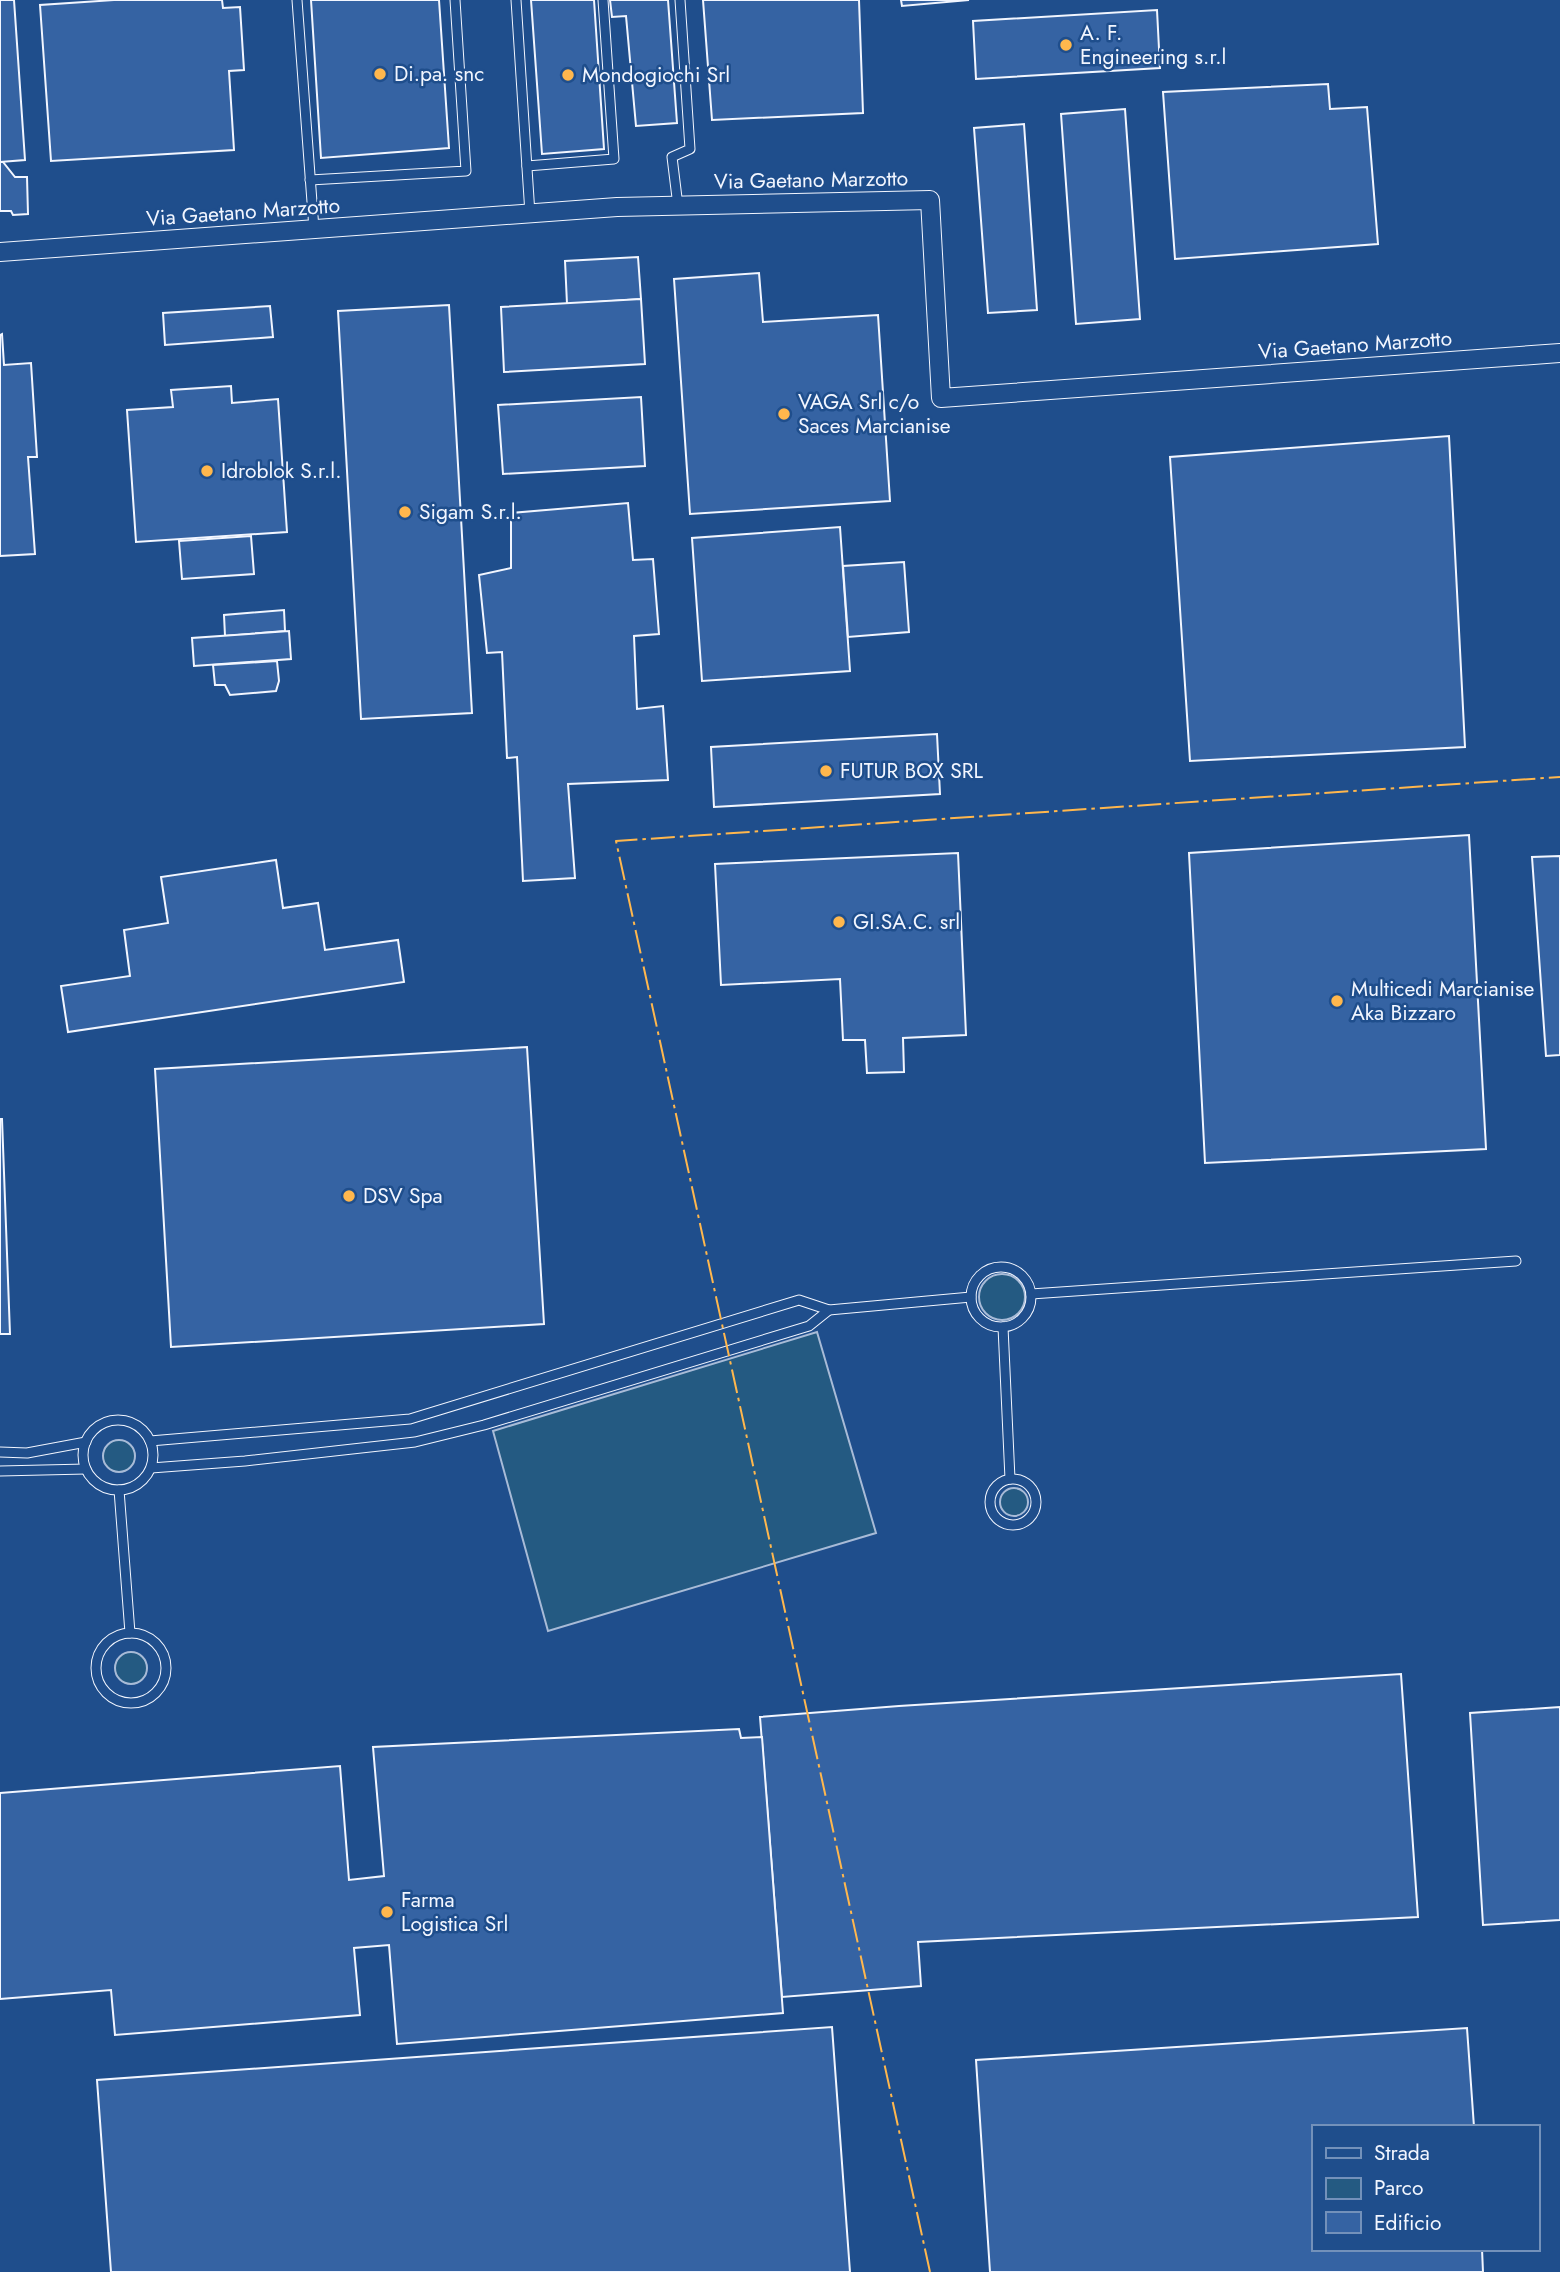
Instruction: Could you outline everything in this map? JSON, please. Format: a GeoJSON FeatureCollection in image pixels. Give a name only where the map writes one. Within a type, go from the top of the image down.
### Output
{"type":"FeatureCollection","features":[{"type":"Feature","properties":{"kind":"street","name":"Via Gaetano Marzotto"},"geometry":{"type":"LineString","coordinates":[[0,252],[530,214],[678,206],[930,200],[941,398],[1560,354]]}},
{"type":"Feature","properties":{"kind":"lane"},"geometry":{"type":"LineString","coordinates":[[297,0],[314,229]]}},
{"type":"Feature","properties":{"kind":"lane"},"geometry":{"type":"LineString","coordinates":[[310,180],[466,171],[455,0]]}},
{"type":"Feature","properties":{"kind":"lane"},"geometry":{"type":"LineString","coordinates":[[516,0],[530,214]]}},
{"type":"Feature","properties":{"kind":"lane"},"geometry":{"type":"LineString","coordinates":[[527,166],[614,159],[603,0]]}},
{"type":"Feature","properties":{"kind":"lane"},"geometry":{"type":"LineString","coordinates":[[678,206],[671,158],[690,149],[680,0]]}},
{"type":"Feature","properties":{"kind":"lane"},"geometry":{"type":"LineString","coordinates":[[1031,1294],[1516,1261]]}},
{"type":"Feature","properties":{"kind":"lane"},"geometry":{"type":"LineString","coordinates":[[996,1266],[1016,1270],[1029,1285],[1031,1294],[1027,1313],[1020,1320],[1003,1327],[994,1326],[978,1316],[972,1307],[972,1286],[978,1277],[996,1266]]}},
{"type":"Feature","properties":{"kind":"lane"},"geometry":{"type":"LineString","coordinates":[[150,1441],[410,1419],[799,1300],[829,1310],[971,1297]]}},
{"type":"Feature","properties":{"kind":"lane"},"geometry":{"type":"LineString","coordinates":[[151,1468],[245,1461],[415,1442],[484,1426],[809,1326],[829,1310]]}},
{"type":"Feature","properties":{"kind":"lane"},"geometry":{"type":"LineString","coordinates":[[1003,1327],[1010,1479]]}},
{"type":"Feature","properties":{"kind":"lane"},"geometry":{"type":"LineString","coordinates":[[124,1420],[144,1431],[150,1441],[153,1459],[151,1468],[139,1484],[119,1490],[100,1485],[86,1469],[83,1460],[86,1442],[91,1432],[101,1424],[124,1420]]}},
{"type":"Feature","properties":{"kind":"lane"},"geometry":{"type":"LineString","coordinates":[[0,1452],[27,1453],[86,1442]]}},
{"type":"Feature","properties":{"kind":"lane"},"geometry":{"type":"LineString","coordinates":[[0,1471],[86,1469]]}},
{"type":"Feature","properties":{"kind":"lane"},"geometry":{"type":"LineString","coordinates":[[1010,1479],[1025,1482],[1031,1487],[1037,1501],[1032,1516],[1027,1521],[1013,1525],[1005,1524],[994,1514],[990,1500],[997,1486],[1010,1479]]}},
{"type":"Feature","properties":{"kind":"lane"},"geometry":{"type":"LineString","coordinates":[[119,1490],[130,1633]]}},
{"type":"Feature","properties":{"kind":"lane"},"geometry":{"type":"LineString","coordinates":[[130,1633],[151,1639],[164,1657],[166,1668],[160,1688],[142,1702],[131,1704],[108,1696],[96,1675],[100,1651],[107,1642],[130,1633]]}},
{"type":"Feature","properties":{"kind":"green space"},"geometry":{"type":"Polygon","coordinates":[[[1002,1274],[1018,1281],[1025,1297],[1018,1313],[1002,1320],[986,1313],[979,1297],[986,1281],[1002,1274]]]}},
{"type":"Feature","properties":{"kind":"green space"},"geometry":{"type":"Polygon","coordinates":[[[817,1332],[876,1533],[548,1631],[493,1431],[817,1332]]]}},
{"type":"Feature","properties":{"kind":"green space"},"geometry":{"type":"Polygon","coordinates":[[[119,1440],[130,1445],[135,1456],[130,1467],[119,1472],[108,1467],[103,1456],[108,1445],[119,1440]]]}},
{"type":"Feature","properties":{"kind":"green space"},"geometry":{"type":"Polygon","coordinates":[[[1014,1488],[1024,1492],[1028,1502],[1024,1512],[1014,1516],[1004,1512],[1000,1502],[1004,1492],[1014,1488]]]}},
{"type":"Feature","properties":{"kind":"green space"},"geometry":{"type":"Polygon","coordinates":[[[131,1652],[142,1657],[147,1668],[142,1679],[131,1684],[120,1679],[115,1668],[120,1657],[131,1652]]]}},
{"type":"Feature","properties":{"kind":"building"},"geometry":{"type":"Polygon","coordinates":[[[0,0],[14,0],[25,160],[0,162],[0,0]]]}},
{"type":"Feature","properties":{"kind":"building"},"geometry":{"type":"Polygon","coordinates":[[[114,0],[222,0],[223,8],[240,7],[244,70],[229,71],[234,150],[51,161],[40,5],[114,0]]]}},
{"type":"Feature","properties":{"kind":"building","name":"Di.pa. snc"},"geometry":{"type":"Polygon","coordinates":[[[311,0],[439,0],[449,148],[321,158],[311,0]]]}},
{"type":"Feature","properties":{"kind":"building","name":"Mondogiochi Srl"},"geometry":{"type":"Polygon","coordinates":[[[531,0],[594,0],[604,149],[542,154],[531,0]]]}},
{"type":"Feature","properties":{"kind":"building"},"geometry":{"type":"Polygon","coordinates":[[[610,0],[668,0],[677,123],[636,126],[626,16],[612,17],[610,0]]]}},
{"type":"Feature","properties":{"kind":"building"},"geometry":{"type":"Polygon","coordinates":[[[703,0],[859,0],[863,113],[712,120],[703,0]]]}},
{"type":"Feature","properties":{"kind":"building"},"geometry":{"type":"Polygon","coordinates":[[[901,0],[969,0],[902,6],[901,0]]]}},
{"type":"Feature","properties":{"kind":"building","name":"A. F. Engineering s.r.l"},"geometry":{"type":"Polygon","coordinates":[[[1157,10],[1160,68],[976,79],[973,21],[1157,10]]]}},
{"type":"Feature","properties":{"kind":"building"},"geometry":{"type":"Polygon","coordinates":[[[1328,84],[1330,109],[1367,107],[1378,244],[1175,259],[1163,92],[1328,84]]]}},
{"type":"Feature","properties":{"kind":"building"},"geometry":{"type":"Polygon","coordinates":[[[1125,109],[1140,319],[1076,324],[1061,114],[1125,109]]]}},
{"type":"Feature","properties":{"kind":"building"},"geometry":{"type":"Polygon","coordinates":[[[1024,124],[1037,310],[988,313],[974,128],[1024,124]]]}},
{"type":"Feature","properties":{"kind":"building"},"geometry":{"type":"Polygon","coordinates":[[[0,162],[3,162],[15,177],[27,177],[28,214],[13,215],[11,211],[0,211],[0,162]]]}},
{"type":"Feature","properties":{"kind":"building"},"geometry":{"type":"Polygon","coordinates":[[[638,257],[641,299],[567,304],[565,261],[638,257]]]}},
{"type":"Feature","properties":{"kind":"building","name":"VAGA Srl c/o Saces Marcianise"},"geometry":{"type":"Polygon","coordinates":[[[759,273],[763,322],[878,315],[890,501],[690,514],[674,279],[759,273]]]}},
{"type":"Feature","properties":{"kind":"building"},"geometry":{"type":"Polygon","coordinates":[[[641,299],[645,364],[504,372],[501,307],[641,299]]]}},
{"type":"Feature","properties":{"kind":"building","name":"Sigam S.r.l."},"geometry":{"type":"Polygon","coordinates":[[[449,305],[472,713],[361,719],[338,311],[449,305]]]}},
{"type":"Feature","properties":{"kind":"building"},"geometry":{"type":"Polygon","coordinates":[[[270,306],[273,337],[165,345],[163,313],[270,306]]]}},
{"type":"Feature","properties":{"kind":"building"},"geometry":{"type":"Polygon","coordinates":[[[2,334],[4,365],[31,363],[37,457],[28,457],[35,554],[0,556],[2,334]]]}},
{"type":"Feature","properties":{"kind":"building","name":"Idroblok S.r.l."},"geometry":{"type":"Polygon","coordinates":[[[231,386],[232,403],[278,399],[287,532],[136,542],[127,410],[173,407],[171,390],[231,386]]]}},
{"type":"Feature","properties":{"kind":"building"},"geometry":{"type":"Polygon","coordinates":[[[641,397],[645,466],[503,474],[498,405],[641,397]]]}},
{"type":"Feature","properties":{"kind":"building"},"geometry":{"type":"Polygon","coordinates":[[[1449,436],[1465,747],[1190,761],[1170,457],[1449,436]]]}},
{"type":"Feature","properties":{"kind":"building"},"geometry":{"type":"Polygon","coordinates":[[[628,503],[633,560],[653,559],[659,634],[634,636],[637,709],[663,706],[668,780],[568,784],[575,878],[523,881],[517,757],[507,758],[502,652],[487,653],[479,575],[511,568],[511,513],[628,503]]]}},
{"type":"Feature","properties":{"kind":"building"},"geometry":{"type":"Polygon","coordinates":[[[840,527],[850,671],[702,681],[692,538],[840,527]]]}},
{"type":"Feature","properties":{"kind":"building"},"geometry":{"type":"Polygon","coordinates":[[[251,536],[254,574],[182,579],[179,541],[251,536]]]}},
{"type":"Feature","properties":{"kind":"building"},"geometry":{"type":"Polygon","coordinates":[[[904,562],[909,632],[848,637],[843,566],[904,562]]]}},
{"type":"Feature","properties":{"kind":"building"},"geometry":{"type":"Polygon","coordinates":[[[284,610],[285,631],[225,636],[224,615],[284,610]]]}},
{"type":"Feature","properties":{"kind":"building"},"geometry":{"type":"Polygon","coordinates":[[[289,631],[291,659],[194,666],[192,638],[289,631]]]}},
{"type":"Feature","properties":{"kind":"building"},"geometry":{"type":"Polygon","coordinates":[[[277,661],[279,681],[276,691],[230,695],[225,685],[215,685],[213,665],[277,661]]]}},
{"type":"Feature","properties":{"kind":"building","name":"FUTUR BOX SRL"},"geometry":{"type":"Polygon","coordinates":[[[937,734],[940,794],[714,807],[711,747],[937,734]]]}},
{"type":"Feature","properties":{"kind":"building","name":"Multicedi Marcianise Aka Bizzaro"},"geometry":{"type":"Polygon","coordinates":[[[1469,835],[1486,1149],[1205,1163],[1189,853],[1469,835]]]}},
{"type":"Feature","properties":{"kind":"building","name":"GI.SA.C. srl"},"geometry":{"type":"Polygon","coordinates":[[[958,853],[966,1035],[903,1038],[904,1072],[867,1073],[865,1040],[843,1040],[840,979],[721,985],[715,864],[958,853]]]}},
{"type":"Feature","properties":{"kind":"building"},"geometry":{"type":"Polygon","coordinates":[[[1560,856],[1560,1055],[1546,1056],[1532,857],[1560,856]]]}},
{"type":"Feature","properties":{"kind":"building"},"geometry":{"type":"Polygon","coordinates":[[[276,860],[283,908],[318,903],[325,950],[398,940],[404,982],[68,1032],[61,986],[130,976],[124,930],[168,923],[161,877],[276,860]]]}},
{"type":"Feature","properties":{"kind":"building","name":"DSV Spa"},"geometry":{"type":"Polygon","coordinates":[[[527,1047],[544,1324],[171,1347],[155,1069],[527,1047]]]}},
{"type":"Feature","properties":{"kind":"building"},"geometry":{"type":"Polygon","coordinates":[[[2,1119],[10,1334],[0,1334],[2,1119]]]}},
{"type":"Feature","properties":{"kind":"building"},"geometry":{"type":"Polygon","coordinates":[[[1401,1674],[1418,1917],[918,1942],[921,1986],[782,1997],[760,1717],[1401,1674]]]}},
{"type":"Feature","properties":{"kind":"building"},"geometry":{"type":"Polygon","coordinates":[[[1560,1707],[1560,1920],[1483,1925],[1470,1713],[1560,1707]]]}},
{"type":"Feature","properties":{"kind":"building","name":"Farma Logistica Srl"},"geometry":{"type":"Polygon","coordinates":[[[739,1729],[741,1738],[762,1737],[783,2013],[397,2044],[389,1945],[354,1948],[360,2015],[115,2035],[111,1990],[0,1999],[0,1793],[340,1766],[349,1880],[384,1876],[373,1747],[739,1729]]]}},
{"type":"Feature","properties":{"kind":"building"},"geometry":{"type":"Polygon","coordinates":[[[832,2027],[850,2272],[111,2272],[97,2080],[832,2027]]]}},
{"type":"Feature","properties":{"kind":"building"},"geometry":{"type":"Polygon","coordinates":[[[1467,2028],[1474,2125],[1312,2125],[1312,2251],[1482,2251],[1483,2272],[990,2272],[976,2060],[1467,2028]]]}},
{"type":"Feature","properties":{"kind":"power"},"geometry":{"type":"LineString","coordinates":[[930,2272],[616,841],[1560,777]]}},
{"type":"Feature","properties":{"kind":"place","name":"A. F. Engineering s.r.l"},"geometry":{"type":"Point","coordinates":[1066,45]}},
{"type":"Feature","properties":{"kind":"place","name":"Di.pa. snc"},"geometry":{"type":"Point","coordinates":[380,74]}},
{"type":"Feature","properties":{"kind":"place","name":"Mondogiochi Srl"},"geometry":{"type":"Point","coordinates":[568,75]}},
{"type":"Feature","properties":{"kind":"place","name":"VAGA Srl c/o Saces Marcianise"},"geometry":{"type":"Point","coordinates":[784,414]}},
{"type":"Feature","properties":{"kind":"place","name":"Idroblok S.r.l."},"geometry":{"type":"Point","coordinates":[207,471]}},
{"type":"Feature","properties":{"kind":"place","name":"Sigam S.r.l."},"geometry":{"type":"Point","coordinates":[405,512]}},
{"type":"Feature","properties":{"kind":"place","name":"FUTUR BOX SRL"},"geometry":{"type":"Point","coordinates":[826,771]}},
{"type":"Feature","properties":{"kind":"place","name":"GI.SA.C. srl"},"geometry":{"type":"Point","coordinates":[839,922]}},
{"type":"Feature","properties":{"kind":"place","name":"Multicedi Marcianise Aka Bizzaro"},"geometry":{"type":"Point","coordinates":[1337,1001]}},
{"type":"Feature","properties":{"kind":"place","name":"DSV Spa"},"geometry":{"type":"Point","coordinates":[349,1196]}},
{"type":"Feature","properties":{"kind":"place","name":"Farma Logistica Srl"},"geometry":{"type":"Point","coordinates":[387,1912]}}]}
